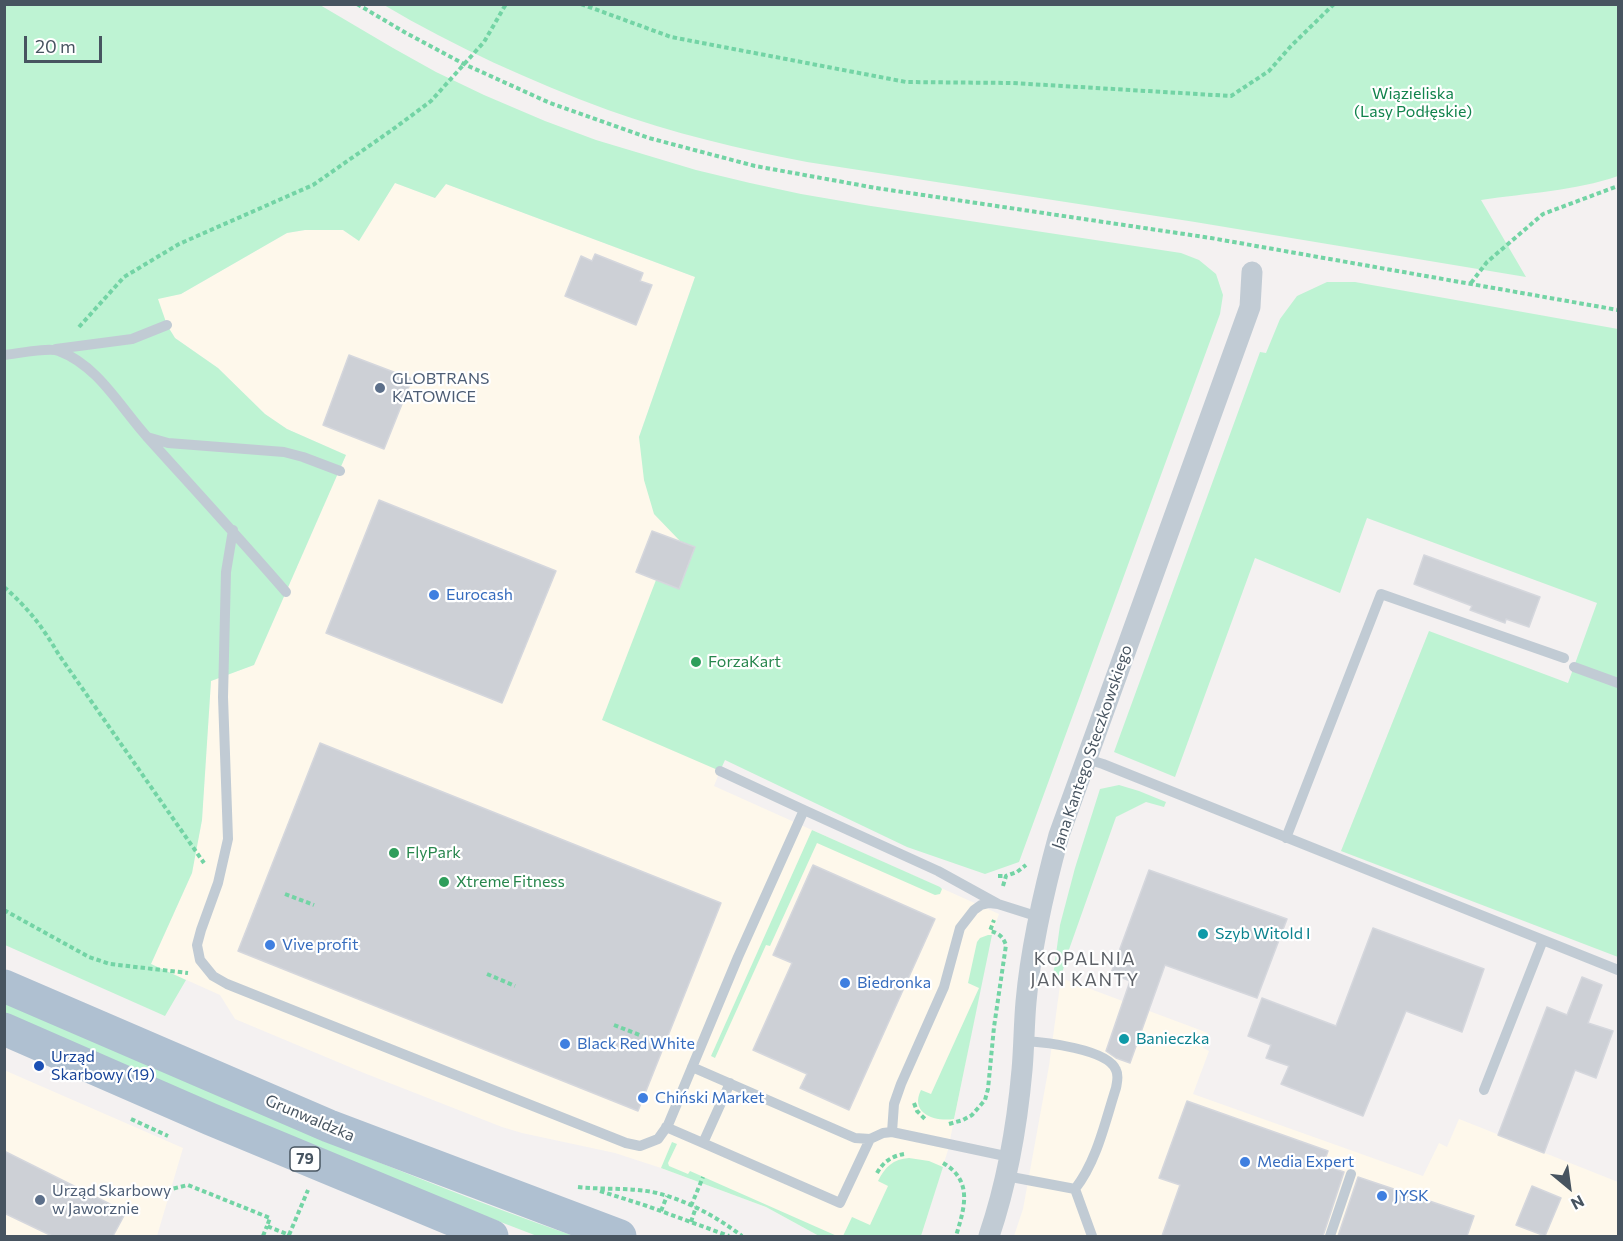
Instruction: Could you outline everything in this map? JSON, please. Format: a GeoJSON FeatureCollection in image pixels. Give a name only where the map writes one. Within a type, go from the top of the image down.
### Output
{"type":"FeatureCollection","features":[{"type":"Feature","properties":{"kind":"main road","name":"Grunwaldzka"},"geometry":{"type":"LineString","coordinates":[[4,986],[339,1130],[620,1236]]}},
{"type":"Feature","properties":{"kind":"main road","name":"79"},"geometry":{"type":"LineString","coordinates":[[4,1029],[210,1119],[492,1236]]}},
{"type":"Feature","properties":{"kind":"street","name":"Jana Kantego Steczkowskiego"},"geometry":{"type":"LineString","coordinates":[[989,1236],[1008,1167],[1016,1116],[1027,993],[1035,934],[1059,836],[1250,307],[1252,272]]}},
{"type":"Feature","properties":{"kind":"lane"},"geometry":{"type":"LineString","coordinates":[[4,355],[132,339],[167,326]]}},
{"type":"Feature","properties":{"kind":"lane"},"geometry":{"type":"LineString","coordinates":[[56,349],[94,373],[147,437],[233,530],[286,592]]}},
{"type":"Feature","properties":{"kind":"lane"},"geometry":{"type":"LineString","coordinates":[[147,437],[168,443],[284,452],[340,471]]}},
{"type":"Feature","properties":{"kind":"lane"},"geometry":{"type":"LineString","coordinates":[[233,530],[226,572],[223,697],[228,839],[218,883],[197,945],[200,960],[213,976],[626,1143],[640,1146],[658,1139],[666,1127],[738,957],[804,810]]}},
{"type":"Feature","properties":{"kind":"lane"},"geometry":{"type":"LineString","coordinates":[[1286,838],[1381,594],[1564,658]]}},
{"type":"Feature","properties":{"kind":"lane"},"geometry":{"type":"LineString","coordinates":[[1574,667],[1618,683]]}},
{"type":"Feature","properties":{"kind":"lane"},"geometry":{"type":"LineString","coordinates":[[1087,759],[1618,970]]}},
{"type":"Feature","properties":{"kind":"lane"},"geometry":{"type":"LineString","coordinates":[[720,771],[938,871],[998,904]]}},
{"type":"Feature","properties":{"kind":"lane"},"geometry":{"type":"LineString","coordinates":[[892,1132],[894,1104],[900,1084],[944,987],[960,928],[974,910],[989,903],[1039,916]]}},
{"type":"Feature","properties":{"kind":"lane"},"geometry":{"type":"LineString","coordinates":[[1484,1090],[1543,940]]}},
{"type":"Feature","properties":{"kind":"lane"},"geometry":{"type":"LineString","coordinates":[[1024,1041],[1070,1046],[1099,1056],[1116,1068],[1118,1078],[1116,1088],[1090,1165],[1075,1189]]}},
{"type":"Feature","properties":{"kind":"lane"},"geometry":{"type":"LineString","coordinates":[[692,1067],[855,1138],[870,1140],[883,1133],[892,1132],[1075,1189]]}},
{"type":"Feature","properties":{"kind":"lane"},"geometry":{"type":"LineString","coordinates":[[703,1143],[730,1083]]}},
{"type":"Feature","properties":{"kind":"lane"},"geometry":{"type":"LineString","coordinates":[[666,1127],[840,1203],[870,1140]]}},
{"type":"Feature","properties":{"kind":"lane"},"geometry":{"type":"LineString","coordinates":[[1330,1236],[1351,1174]]}},
{"type":"Feature","properties":{"kind":"lane"},"geometry":{"type":"LineString","coordinates":[[1075,1189],[1092,1236]]}},
{"type":"Feature","properties":{"kind":"path"},"geometry":{"type":"LineString","coordinates":[[357,4],[396,28],[464,64],[550,103],[649,138],[755,166],[876,188],[1211,238],[1618,310]]}},
{"type":"Feature","properties":{"kind":"path"},"geometry":{"type":"LineString","coordinates":[[56,349],[82,324],[123,277],[179,244],[313,185],[431,101],[484,42],[506,4]]}},
{"type":"Feature","properties":{"kind":"path"},"geometry":{"type":"LineString","coordinates":[[581,4],[671,37],[906,82],[1012,83],[1231,96],[1269,71],[1334,4]]}},
{"type":"Feature","properties":{"kind":"path"},"geometry":{"type":"LineString","coordinates":[[1471,283],[1487,262],[1543,214],[1618,186]]}},
{"type":"Feature","properties":{"kind":"path"},"geometry":{"type":"LineString","coordinates":[[4,587],[22,603],[43,628],[218,883]]}},
{"type":"Feature","properties":{"kind":"path"},"geometry":{"type":"LineString","coordinates":[[998,876],[1017,872],[1030,861]]}},
{"type":"Feature","properties":{"kind":"path"},"geometry":{"type":"LineString","coordinates":[[945,1124],[963,1120],[972,1115],[985,1100],[988,1089],[1006,945],[1000,935],[990,931],[1006,876]]}},
{"type":"Feature","properties":{"kind":"path"},"geometry":{"type":"LineString","coordinates":[[285,894],[314,905]]}},
{"type":"Feature","properties":{"kind":"path"},"geometry":{"type":"LineString","coordinates":[[4,910],[89,957],[110,964],[213,976]]}},
{"type":"Feature","properties":{"kind":"path"},"geometry":{"type":"LineString","coordinates":[[487,974],[515,986]]}},
{"type":"Feature","properties":{"kind":"path"},"geometry":{"type":"LineString","coordinates":[[614,1025],[642,1036]]}},
{"type":"Feature","properties":{"kind":"path"},"geometry":{"type":"LineString","coordinates":[[914,1096],[917,1111],[927,1121]]}},
{"type":"Feature","properties":{"kind":"path"},"geometry":{"type":"LineString","coordinates":[[874,1179],[878,1171],[889,1160],[896,1156],[912,1154]]}},
{"type":"Feature","properties":{"kind":"path"},"geometry":{"type":"LineString","coordinates":[[938,1160],[953,1170],[964,1192],[965,1202],[956,1236]]}},
{"type":"Feature","properties":{"kind":"path"},"geometry":{"type":"LineString","coordinates":[[691,1222],[703,1177]]}},
{"type":"Feature","properties":{"kind":"path"},"geometry":{"type":"LineString","coordinates":[[159,1192],[188,1185],[270,1218],[262,1236]]}},
{"type":"Feature","properties":{"kind":"path"},"geometry":{"type":"LineString","coordinates":[[729,1236],[597,1190],[625,1189],[656,1193],[705,1211],[742,1236]]}},
{"type":"Feature","properties":{"kind":"path"},"geometry":{"type":"LineString","coordinates":[[267,1226],[289,1236],[308,1190]]}},
{"type":"Feature","properties":{"kind":"path"},"geometry":{"type":"LineString","coordinates":[[662,1211],[667,1197]]}},
{"type":"Feature","properties":{"kind":"shaded area"},"geometry":{"type":"Polygon","coordinates":[[[395,183],[435,198],[446,184],[695,277],[639,437],[695,547],[679,589],[656,581],[648,603],[720,771],[714,786],[999,914],[990,939],[948,1150],[921,1236],[819,1236],[766,1207],[661,1168],[615,1153],[502,1127],[235,1019],[220,995],[151,964],[192,873],[202,820],[211,681],[254,665],[346,455],[287,429],[265,414],[218,368],[175,338],[167,325],[157,298],[181,294],[287,233],[305,230],[343,230],[359,241],[395,183]]]}},
{"type":"Feature","properties":{"kind":"shaded area"},"geometry":{"type":"Polygon","coordinates":[[[1061,978],[1208,1033],[1203,1048],[1209,1051],[1193,1094],[1423,1176],[1439,1143],[1447,1147],[1459,1119],[1618,1182],[1618,1236],[1014,1236],[1023,1209],[1049,1066],[1061,978]]]}},
{"type":"Feature","properties":{"kind":"shaded area"},"geometry":{"type":"Polygon","coordinates":[[[4,1070],[183,1148],[157,1236],[5,1236],[4,1070]]]}},
{"type":"Feature","properties":{"kind":"green space"},"geometry":{"type":"Polygon","coordinates":[[[4,5],[320,5],[436,72],[545,121],[596,140],[696,170],[801,194],[1181,253],[1199,260],[1216,274],[1223,295],[1220,314],[1019,862],[985,874],[907,847],[725,760],[720,771],[602,720],[656,580],[679,588],[694,547],[680,541],[654,514],[644,480],[639,437],[695,277],[446,184],[435,198],[395,183],[359,241],[343,230],[305,230],[287,233],[181,294],[158,299],[167,325],[175,338],[218,368],[265,414],[287,429],[346,455],[254,665],[211,681],[202,820],[192,873],[151,964],[186,980],[165,1016],[5,945],[4,5]]]}},
{"type":"Feature","properties":{"kind":"green space","name":"Wiązieliska (Lasy Podłęskie)"},"geometry":{"type":"Polygon","coordinates":[[[384,5],[1618,5],[1618,176],[1568,188],[1481,200],[1526,277],[1195,222],[807,162],[731,146],[632,118],[550,87],[466,49],[384,5]]]}},
{"type":"Feature","properties":{"kind":"green space"},"geometry":{"type":"Polygon","coordinates":[[[1327,282],[1355,282],[1618,329],[1618,957],[1341,851],[1429,631],[1568,683],[1597,603],[1367,518],[1340,593],[1255,558],[1175,777],[1114,752],[1260,352],[1266,353],[1280,319],[1297,296],[1327,282]]]}},
{"type":"Feature","properties":{"kind":"green space"},"geometry":{"type":"Polygon","coordinates":[[[1119,785],[1166,802],[1164,807],[1146,802],[1116,817],[1061,978],[1053,976],[1060,925],[1100,789],[1119,785]]]}},
{"type":"Feature","properties":{"kind":"green space"},"geometry":{"type":"Polygon","coordinates":[[[812,830],[940,887],[942,889],[940,894],[935,895],[817,843],[770,946],[766,945],[715,1058],[711,1056],[812,830]]]}},
{"type":"Feature","properties":{"kind":"green space"},"geometry":{"type":"Polygon","coordinates":[[[992,935],[954,1119],[932,1117],[921,1111],[918,1098],[921,1090],[931,1094],[979,988],[968,983],[977,942],[992,935]]]}},
{"type":"Feature","properties":{"kind":"green space"},"geometry":{"type":"Polygon","coordinates":[[[4,1002],[358,1154],[574,1236],[537,1236],[355,1166],[5,1014],[4,1002]]]}},
{"type":"Feature","properties":{"kind":"green space"},"geometry":{"type":"Polygon","coordinates":[[[672,1142],[677,1144],[668,1163],[669,1166],[688,1174],[690,1171],[837,1236],[819,1236],[766,1207],[661,1168],[672,1142]]]}},
{"type":"Feature","properties":{"kind":"green space"},"geometry":{"type":"Polygon","coordinates":[[[909,1158],[929,1161],[943,1167],[921,1236],[843,1236],[852,1217],[870,1225],[888,1186],[878,1181],[894,1162],[909,1158]]]}},
{"type":"Feature","properties":{"kind":"building"},"geometry":{"type":"Polygon","coordinates":[[[595,254],[643,273],[640,281],[652,285],[636,325],[565,296],[581,256],[592,261],[595,254]]]}},
{"type":"Feature","properties":{"kind":"building"},"geometry":{"type":"Polygon","coordinates":[[[349,355],[412,379],[384,449],[323,425],[349,355]]]}},
{"type":"Feature","properties":{"kind":"building"},"geometry":{"type":"Polygon","coordinates":[[[379,500],[556,571],[502,703],[326,633],[379,500]]]}},
{"type":"Feature","properties":{"kind":"building"},"geometry":{"type":"Polygon","coordinates":[[[652,531],[695,547],[679,589],[636,572],[652,531]]]}},
{"type":"Feature","properties":{"kind":"building"},"geometry":{"type":"Polygon","coordinates":[[[1424,555],[1540,597],[1529,627],[1506,619],[1505,623],[1470,610],[1472,606],[1414,584],[1424,555]]]}},
{"type":"Feature","properties":{"kind":"building"},"geometry":{"type":"Polygon","coordinates":[[[320,743],[721,903],[638,1111],[238,951],[320,743]]]}},
{"type":"Feature","properties":{"kind":"building","name":"Biedronka"},"geometry":{"type":"Polygon","coordinates":[[[813,865],[935,919],[849,1110],[800,1088],[807,1074],[753,1050],[792,963],[773,955],[813,865]]]}},
{"type":"Feature","properties":{"kind":"building","name":"Szyb Witold I"},"geometry":{"type":"Polygon","coordinates":[[[1149,870],[1287,919],[1257,998],[1165,965],[1130,1063],[1106,1051],[1130,981],[1111,973],[1149,870]]]}},
{"type":"Feature","properties":{"kind":"building"},"geometry":{"type":"Polygon","coordinates":[[[1373,928],[1484,969],[1462,1032],[1406,1011],[1363,1116],[1281,1084],[1289,1066],[1266,1058],[1271,1045],[1248,1036],[1262,998],[1336,1026],[1373,928]]]}},
{"type":"Feature","properties":{"kind":"building"},"geometry":{"type":"Polygon","coordinates":[[[1582,977],[1602,985],[1588,1023],[1613,1031],[1596,1078],[1575,1070],[1544,1153],[1498,1135],[1547,1007],[1567,1015],[1582,977]]]}},
{"type":"Feature","properties":{"kind":"building"},"geometry":{"type":"Polygon","coordinates":[[[1187,1101],[1328,1151],[1323,1165],[1344,1172],[1323,1236],[1162,1236],[1180,1185],[1159,1178],[1187,1101]]]}},
{"type":"Feature","properties":{"kind":"building"},"geometry":{"type":"Polygon","coordinates":[[[4,1151],[126,1212],[113,1236],[52,1236],[4,1213],[4,1151]]]}},
{"type":"Feature","properties":{"kind":"building","name":"JYSK"},"geometry":{"type":"Polygon","coordinates":[[[1358,1177],[1474,1216],[1467,1236],[1338,1236],[1358,1177]]]}},
{"type":"Feature","properties":{"kind":"building"},"geometry":{"type":"Polygon","coordinates":[[[1532,1186],[1561,1198],[1545,1236],[1516,1225],[1532,1186]]]}},
{"type":"Feature","properties":{"kind":"place","name":"GLOBTRANS KATOWICE"},"geometry":{"type":"Point","coordinates":[380,388]}},
{"type":"Feature","properties":{"kind":"place","name":"Eurocash"},"geometry":{"type":"Point","coordinates":[434,595]}},
{"type":"Feature","properties":{"kind":"place","name":"ForzaKart"},"geometry":{"type":"Point","coordinates":[696,662]}},
{"type":"Feature","properties":{"kind":"place","name":"FlyPark"},"geometry":{"type":"Point","coordinates":[394,853]}},
{"type":"Feature","properties":{"kind":"place","name":"Xtreme Fitness"},"geometry":{"type":"Point","coordinates":[444,882]}},
{"type":"Feature","properties":{"kind":"place","name":"Szyb Witold I"},"geometry":{"type":"Point","coordinates":[1203,934]}},
{"type":"Feature","properties":{"kind":"place","name":"Vive profit"},"geometry":{"type":"Point","coordinates":[270,945]}},
{"type":"Feature","properties":{"kind":"place","name":"Biedronka"},"geometry":{"type":"Point","coordinates":[845,983]}},
{"type":"Feature","properties":{"kind":"place","name":"Banieczka"},"geometry":{"type":"Point","coordinates":[1124,1039]}},
{"type":"Feature","properties":{"kind":"place","name":"Black Red White"},"geometry":{"type":"Point","coordinates":[565,1044]}},
{"type":"Feature","properties":{"kind":"place","name":"Urząd Skarbowy (19)"},"geometry":{"type":"Point","coordinates":[39,1066]}},
{"type":"Feature","properties":{"kind":"place","name":"Chiński Market"},"geometry":{"type":"Point","coordinates":[643,1098]}},
{"type":"Feature","properties":{"kind":"place","name":"Media Expert"},"geometry":{"type":"Point","coordinates":[1245,1162]}},
{"type":"Feature","properties":{"kind":"place","name":"JYSK"},"geometry":{"type":"Point","coordinates":[1382,1196]}},
{"type":"Feature","properties":{"kind":"place","name":"Urząd Skarbowy w Jaworznie"},"geometry":{"type":"Point","coordinates":[40,1200]}},
{"type":"Feature","properties":{"kind":"district","name":"KOPALNIA JAN KANTY"},"geometry":{"type":"Point","coordinates":[1085,969]}}]}
